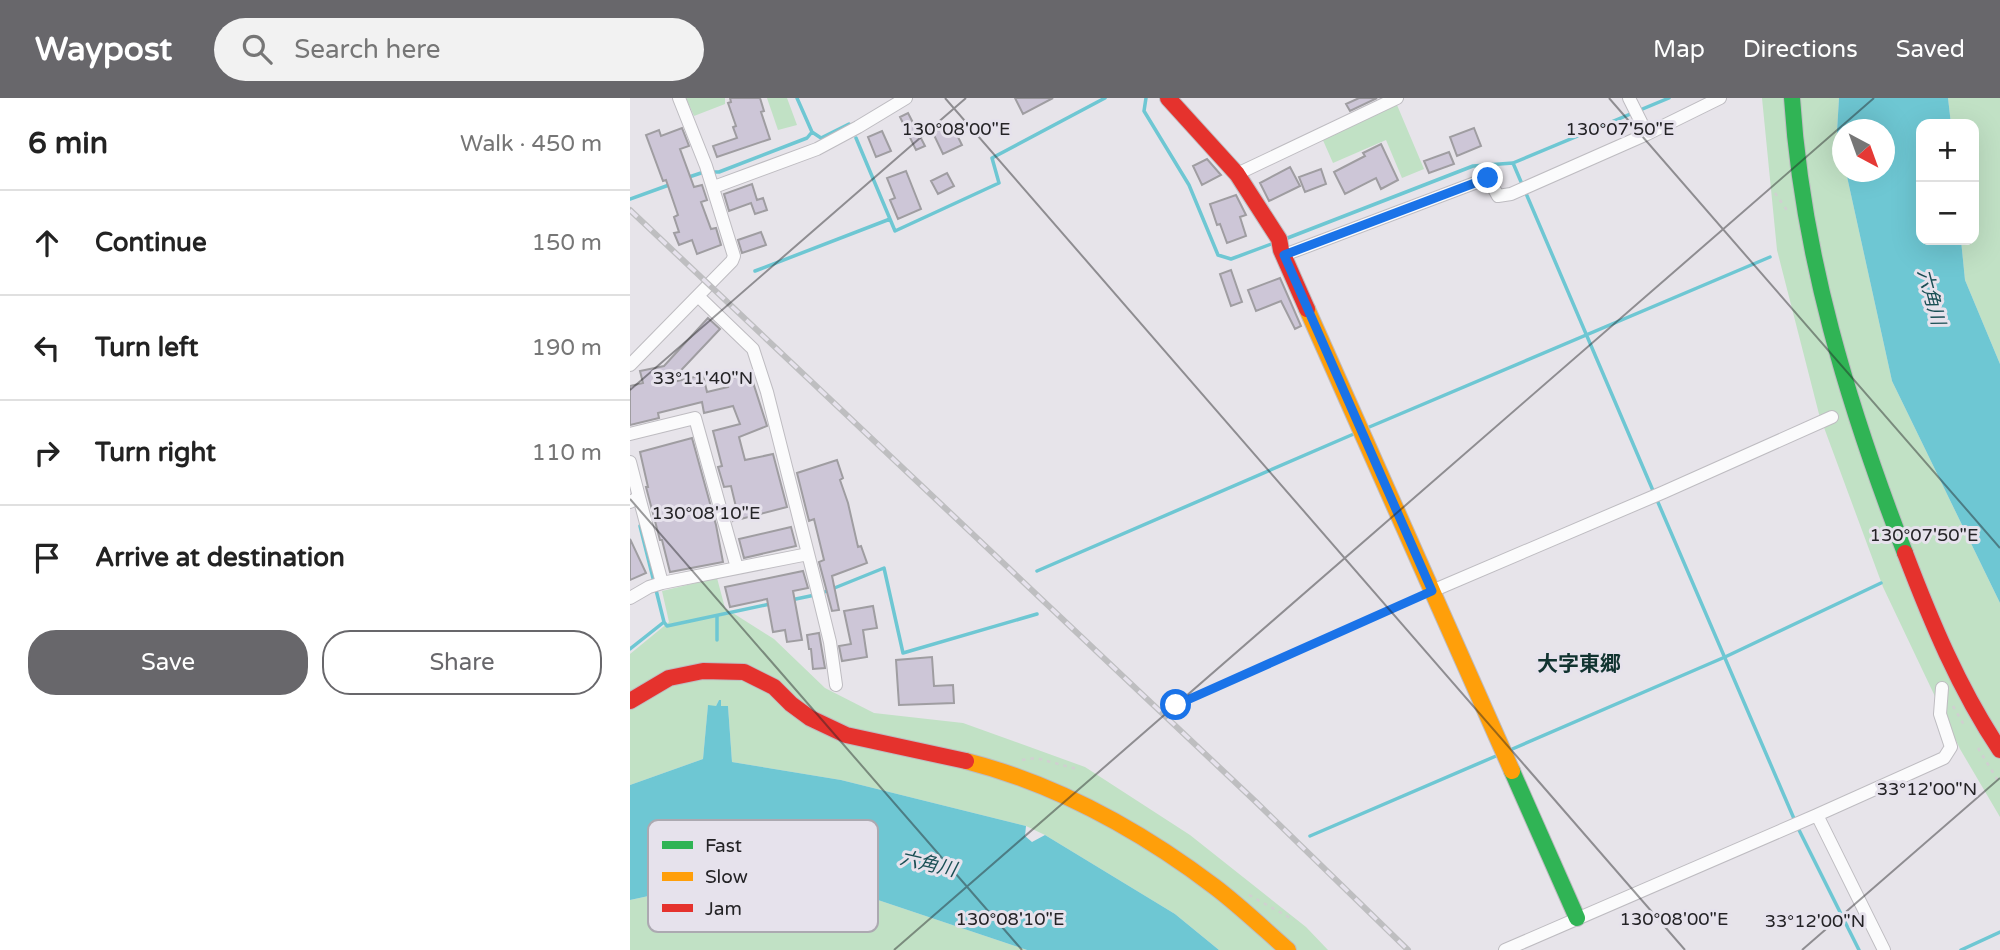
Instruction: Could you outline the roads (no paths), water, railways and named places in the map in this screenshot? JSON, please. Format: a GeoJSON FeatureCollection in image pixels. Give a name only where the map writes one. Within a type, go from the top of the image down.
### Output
{"type":"FeatureCollection","features":[{"type":"Feature","properties":{"kind":"street"},"geometry":{"type":"LineString","coordinates":[[630,365],[734,256],[710,176],[680,98]]}},
{"type":"Feature","properties":{"kind":"street"},"geometry":{"type":"LineString","coordinates":[[710,176],[817,149],[905,98]]}},
{"type":"Feature","properties":{"kind":"street"},"geometry":{"type":"LineString","coordinates":[[1168,98],[1237,174],[1281,248],[1577,918]]}},
{"type":"Feature","properties":{"kind":"street"},"geometry":{"type":"LineString","coordinates":[[1237,174],[1397,98]]}},
{"type":"Feature","properties":{"kind":"street"},"geometry":{"type":"LineString","coordinates":[[1281,248],[1488,178],[1498,196],[1511,194],[1644,129],[1720,98]]}},
{"type":"Feature","properties":{"kind":"street"},"geometry":{"type":"LineString","coordinates":[[1792,98],[1812,250],[1873,470],[1924,603],[1959,680],[2000,750]]}},
{"type":"Feature","properties":{"kind":"street"},"geometry":{"type":"LineString","coordinates":[[1630,101],[1644,129]]}},
{"type":"Feature","properties":{"kind":"street"},"geometry":{"type":"LineString","coordinates":[[698,296],[753,349],[767,392],[830,642],[836,685]]}},
{"type":"Feature","properties":{"kind":"street"},"geometry":{"type":"LineString","coordinates":[[1432,591],[1832,417]]}},
{"type":"Feature","properties":{"kind":"street"},"geometry":{"type":"LineString","coordinates":[[630,434],[695,418],[737,568]]}},
{"type":"Feature","properties":{"kind":"street"},"geometry":{"type":"LineString","coordinates":[[630,462],[635,499],[656,585]]}},
{"type":"Feature","properties":{"kind":"street"},"geometry":{"type":"LineString","coordinates":[[630,598],[656,585],[808,554]]}},
{"type":"Feature","properties":{"kind":"street"},"geometry":{"type":"LineString","coordinates":[[630,701],[668,678],[703,671],[744,672],[774,687],[810,718],[846,735],[945,755],[1002,770],[1068,797],[1142,838],[1215,887],[1288,950]]}},
{"type":"Feature","properties":{"kind":"street"},"geometry":{"type":"LineString","coordinates":[[1505,950],[1944,758],[1951,747],[1940,714],[1942,688]]}},
{"type":"Feature","properties":{"kind":"street"},"geometry":{"type":"LineString","coordinates":[[1813,816],[1884,950]]}},
{"type":"Feature","properties":{"kind":"water","name":"六角川"},"geometry":{"type":"Polygon","coordinates":[[[1839,98],[1948,98],[1950,119],[1916,119],[1916,245],[1962,245],[1965,280],[2000,364],[2000,603],[1892,381],[1848,182],[1895,182],[1895,119],[1838,119],[1839,98]]]}},
{"type":"Feature","properties":{"kind":"water","name":"六角川"},"geometry":{"type":"Polygon","coordinates":[[[721,700],[721,706],[728,706],[732,762],[841,780],[1026,826],[1025,836],[1032,842],[1045,835],[1175,914],[1219,950],[1027,950],[878,900],[878,820],[648,820],[648,896],[630,900],[630,785],[703,759],[708,705],[716,706],[721,700]]]}},
{"type":"Feature","properties":{"kind":"waterway"},"geometry":{"type":"LineString","coordinates":[[686,178],[704,172],[719,172],[807,138],[812,132],[797,98]]}},
{"type":"Feature","properties":{"kind":"waterway"},"geometry":{"type":"LineString","coordinates":[[755,271],[890,219],[895,231],[999,183],[992,158],[1105,98]]}},
{"type":"Feature","properties":{"kind":"waterway"},"geometry":{"type":"LineString","coordinates":[[1146,98],[1144,111],[1189,185],[1218,255],[1231,259],[1274,243]]}},
{"type":"Feature","properties":{"kind":"waterway"},"geometry":{"type":"LineString","coordinates":[[1285,239],[1473,166],[1513,163],[1669,98]]}},
{"type":"Feature","properties":{"kind":"waterway"},"geometry":{"type":"LineString","coordinates":[[812,132],[821,138],[849,124]]}},
{"type":"Feature","properties":{"kind":"waterway"},"geometry":{"type":"LineString","coordinates":[[856,138],[890,219]]}},
{"type":"Feature","properties":{"kind":"waterway"},"geometry":{"type":"LineString","coordinates":[[1513,163],[1654,493]]}},
{"type":"Feature","properties":{"kind":"waterway"},"geometry":{"type":"LineString","coordinates":[[630,199],[669,185]]}},
{"type":"Feature","properties":{"kind":"waterway"},"geometry":{"type":"LineString","coordinates":[[1367,428],[1770,257]]}},
{"type":"Feature","properties":{"kind":"waterway"},"geometry":{"type":"LineString","coordinates":[[1037,571],[1356,433]]}},
{"type":"Feature","properties":{"kind":"waterway"},"geometry":{"type":"LineString","coordinates":[[1657,500],[1795,821]]}},
{"type":"Feature","properties":{"kind":"waterway"},"geometry":{"type":"LineString","coordinates":[[640,526],[667,626],[770,604]]}},
{"type":"Feature","properties":{"kind":"waterway"},"geometry":{"type":"LineString","coordinates":[[822,593],[884,568],[903,653],[1037,614]]}},
{"type":"Feature","properties":{"kind":"waterway"},"geometry":{"type":"LineString","coordinates":[[1510,750],[1725,657],[1881,583]]}},
{"type":"Feature","properties":{"kind":"waterway"},"geometry":{"type":"LineString","coordinates":[[791,600],[815,595]]}},
{"type":"Feature","properties":{"kind":"waterway"},"geometry":{"type":"LineString","coordinates":[[717,616],[717,640]]}},
{"type":"Feature","properties":{"kind":"waterway"},"geometry":{"type":"LineString","coordinates":[[630,649],[664,622]]}},
{"type":"Feature","properties":{"kind":"waterway"},"geometry":{"type":"LineString","coordinates":[[1310,836],[1496,756]]}},
{"type":"Feature","properties":{"kind":"waterway"},"geometry":{"type":"LineString","coordinates":[[1798,828],[1859,950]]}},
{"type":"Feature","properties":{"kind":"waterway"},"geometry":{"type":"LineString","coordinates":[[1961,950],[2000,932]]}},
{"type":"Feature","properties":{"kind":"railway"},"geometry":{"type":"LineString","coordinates":[[630,210],[1256,802],[1408,950]]}},
{"type":"Feature","properties":{"kind":"district","name":"大字東郷"},"geometry":{"type":"Point","coordinates":[1579,664]}}]}
